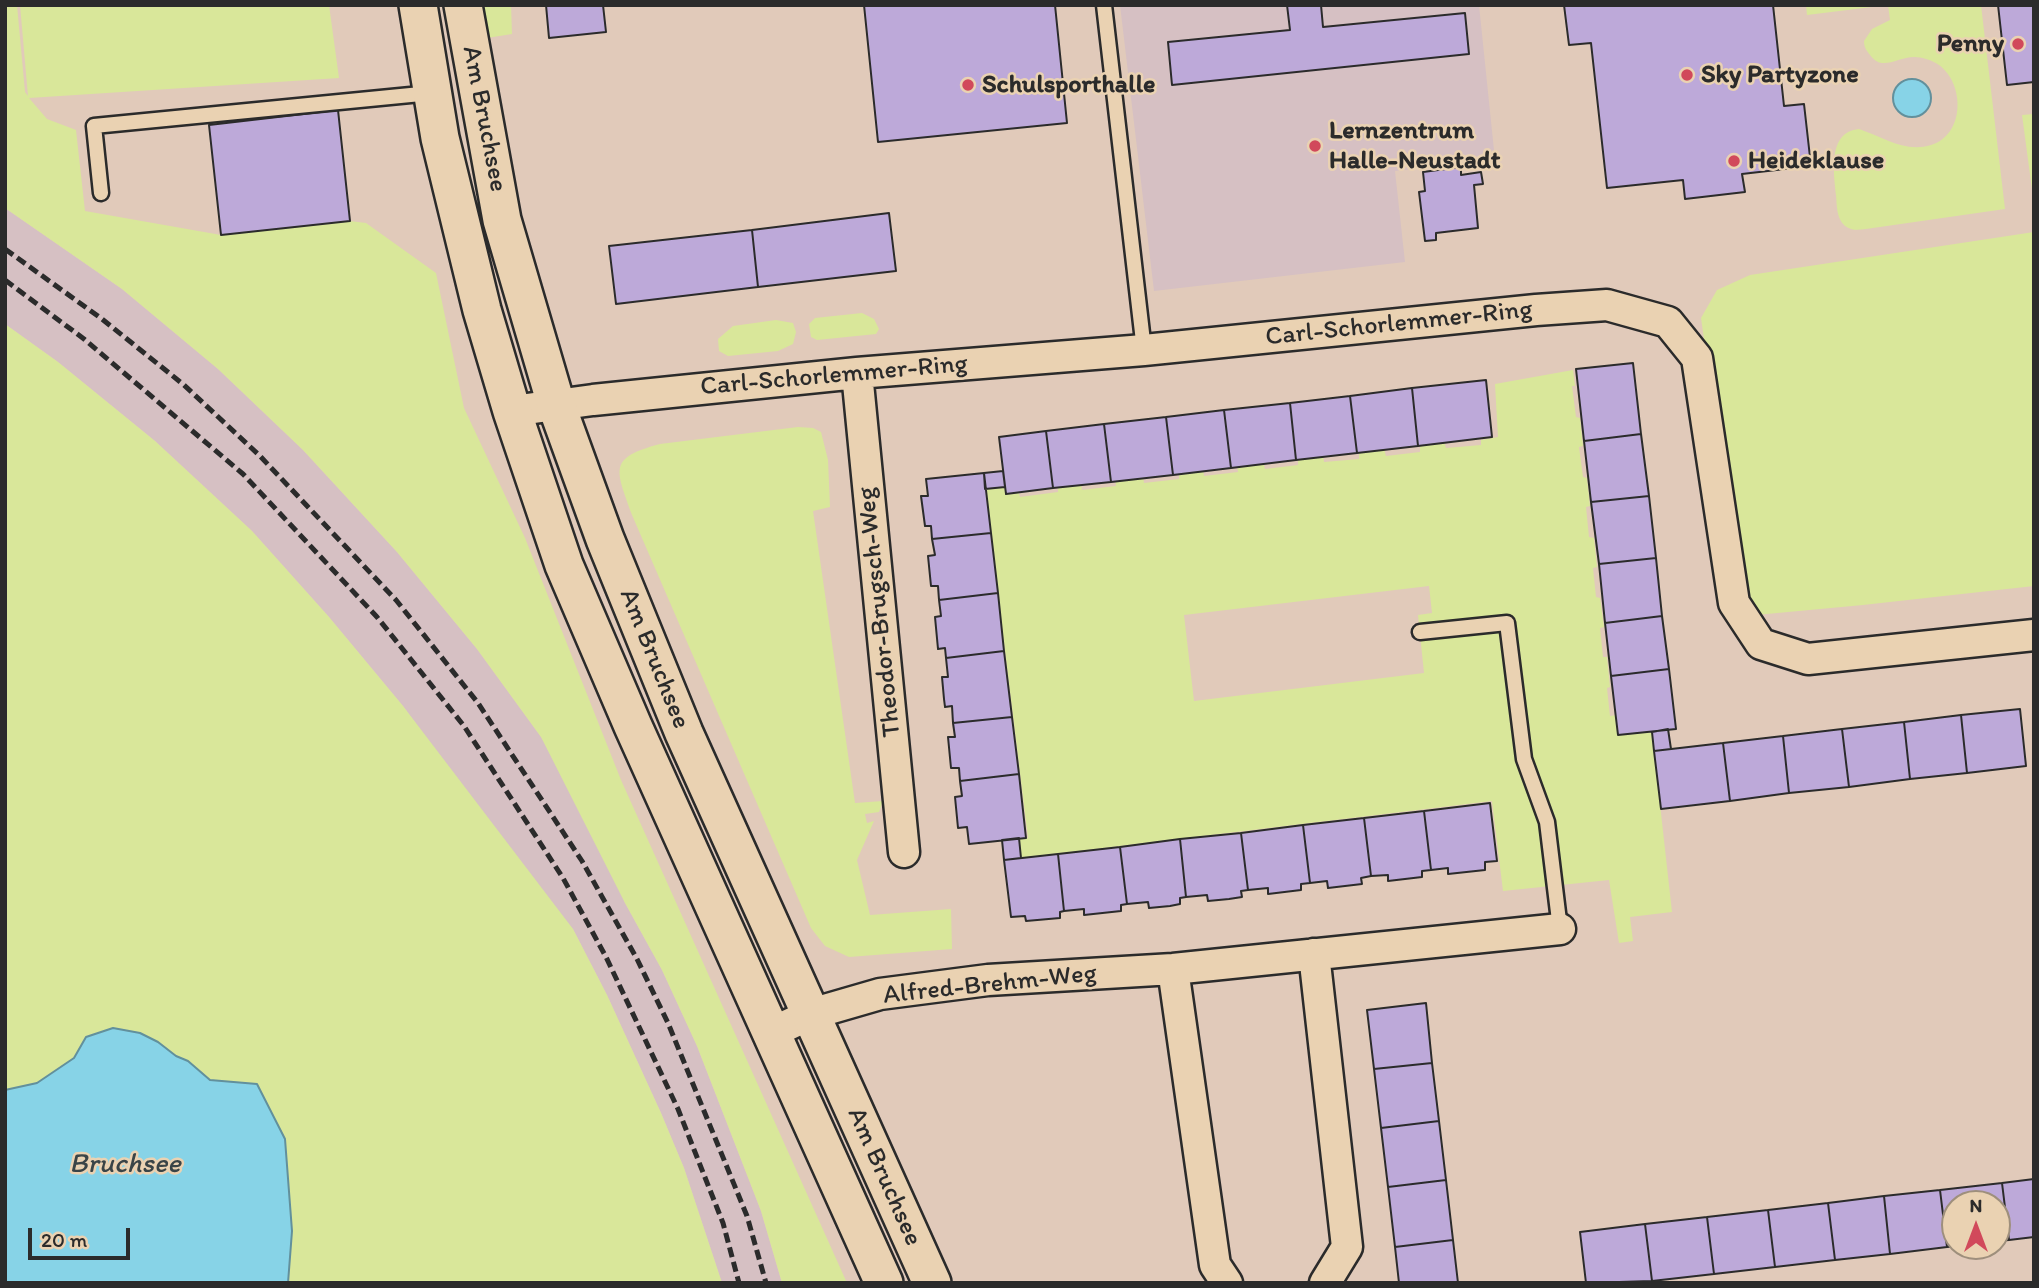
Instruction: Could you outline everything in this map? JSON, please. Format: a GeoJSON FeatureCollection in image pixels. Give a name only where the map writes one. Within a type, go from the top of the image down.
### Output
{"type":"FeatureCollection","features":[{"type":"Feature","properties":{"kind":"street","name":"Am Bruchsee"},"geometry":{"type":"LineString","coordinates":[[418,5],[440,138],[476,283],[512,411],[564,565],[633,726],[884,1283]]}},
{"type":"Feature","properties":{"kind":"street","name":"Am Bruchsee"},"geometry":{"type":"LineString","coordinates":[[463,5],[502,220],[556,404],[605,539],[678,720],[932,1283]]}},
{"type":"Feature","properties":{"kind":"street","name":"Carl-Schorlemmer-Ring"},"geometry":{"type":"LineString","coordinates":[[512,411],[556,404],[857,373],[1144,350],[1606,305],[1668,322],[1697,358],[1734,603],[1761,644],[1808,659],[2034,635]]}},
{"type":"Feature","properties":{"kind":"street","name":"Theodor-Brugsch-Weg"},"geometry":{"type":"LineString","coordinates":[[857,373],[904,852]]}},
{"type":"Feature","properties":{"kind":"street","name":"Alfred-Brehm-Weg"},"geometry":{"type":"LineString","coordinates":[[771,1033],[811,1014],[880,994],[989,980],[1173,969],[1560,929]]}},
{"type":"Feature","properties":{"kind":"street"},"geometry":{"type":"LineString","coordinates":[[1314,954],[1347,1247],[1325,1283]]}},
{"type":"Feature","properties":{"kind":"street"},"geometry":{"type":"LineString","coordinates":[[1173,969],[1215,1265],[1227,1283]]}},
{"type":"Feature","properties":{"kind":"lane"},"geometry":{"type":"LineString","coordinates":[[1104,5],[1144,350]]}},
{"type":"Feature","properties":{"kind":"lane"},"geometry":{"type":"LineString","coordinates":[[101,193],[94,127],[432,93]]}},
{"type":"Feature","properties":{"kind":"lane"},"geometry":{"type":"LineString","coordinates":[[1420,632],[1507,623],[1524,759],[1547,822],[1560,929]]}},
{"type":"Feature","properties":{"kind":"shaded area","name":"Lernzentrum Halle-Neustadt"},"geometry":{"type":"Polygon","coordinates":[[[1120,5],[1479,5],[1495,160],[1395,171],[1405,262],[1154,291],[1120,5]]]}},
{"type":"Feature","properties":{"kind":"shaded area"},"geometry":{"type":"Polygon","coordinates":[[[5,208],[122,289],[218,369],[303,450],[397,552],[477,649],[541,737],[597,825],[625,903],[662,970],[697,1046],[761,1211],[782,1283],[722,1283],[684,1168],[661,1113],[607,995],[573,929],[521,874],[403,706],[329,617],[252,531],[155,441],[58,362],[5,324],[5,208]]]}},
{"type":"Feature","properties":{"kind":"green space"},"geometry":{"type":"Polygon","coordinates":[[[5,5],[17,5],[25,92],[28,96],[20,5],[329,5],[339,78],[29,98],[47,119],[76,130],[85,211],[221,235],[350,221],[366,223],[436,273],[464,408],[525,538],[621,780],[847,1283],[782,1283],[761,1211],[697,1046],[662,970],[541,737],[477,649],[397,552],[303,450],[218,369],[122,289],[5,208],[5,5]]]}},
{"type":"Feature","properties":{"kind":"green space"},"geometry":{"type":"Polygon","coordinates":[[[482,5],[511,5],[512,34],[487,38],[482,5]]]}},
{"type":"Feature","properties":{"kind":"green space"},"geometry":{"type":"Polygon","coordinates":[[[1806,5],[1888,5],[1807,15],[1806,5]]]}},
{"type":"Feature","properties":{"kind":"green space"},"geometry":{"type":"Polygon","coordinates":[[[1888,5],[1981,5],[2005,209],[1860,230],[1848,228],[1842,223],[1837,207],[1834,165],[1837,145],[1842,137],[1859,129],[1903,146],[1921,147],[1942,139],[1955,120],[1957,96],[1954,84],[1948,73],[1939,65],[1914,57],[1880,62],[1866,50],[1864,41],[1872,29],[1890,20],[1888,5]]]}},
{"type":"Feature","properties":{"kind":"green space"},"geometry":{"type":"Polygon","coordinates":[[[2034,114],[2034,204],[2022,115],[2034,114]]]}},
{"type":"Feature","properties":{"kind":"green space"},"geometry":{"type":"Polygon","coordinates":[[[2034,232],[2034,586],[1756,615],[1738,581],[1701,318],[1717,290],[1750,275],[2034,232]]]}},
{"type":"Feature","properties":{"kind":"green space"},"geometry":{"type":"Polygon","coordinates":[[[862,313],[874,319],[879,329],[876,334],[817,340],[811,337],[809,324],[815,318],[862,313]]]}},
{"type":"Feature","properties":{"kind":"green space"},"geometry":{"type":"Polygon","coordinates":[[[776,320],[793,323],[796,332],[793,344],[778,351],[728,356],[719,351],[718,339],[733,326],[776,320]]]}},
{"type":"Feature","properties":{"kind":"green space"},"geometry":{"type":"Polygon","coordinates":[[[5,324],[58,362],[155,441],[252,531],[329,617],[403,706],[573,929],[607,995],[661,1113],[684,1168],[722,1283],[288,1283],[292,1231],[257,1084],[210,1080],[188,1061],[176,1056],[158,1042],[86,1037],[74,1058],[37,1083],[5,1090],[5,324]]]}},
{"type":"Feature","properties":{"kind":"green space"},"geometry":{"type":"Polygon","coordinates":[[[1573,370],[1576,417],[1580,418],[1583,446],[1579,447],[1583,477],[1587,478],[1590,506],[1586,507],[1589,537],[1594,538],[1597,567],[1593,568],[1596,597],[1600,598],[1604,627],[1600,628],[1603,657],[1607,657],[1610,716],[1617,715],[1618,735],[1652,732],[1672,912],[1630,917],[1633,941],[1619,943],[1609,880],[1503,891],[1492,801],[1021,858],[1019,838],[1028,838],[985,489],[1005,487],[1005,494],[1019,493],[1020,497],[1058,492],[1058,485],[1081,483],[1082,490],[1116,486],[1115,479],[1143,476],[1144,483],[1179,479],[1179,472],[1203,469],[1204,476],[1238,472],[1237,465],[1263,462],[1265,469],[1298,465],[1298,459],[1323,456],[1324,462],[1359,459],[1359,452],[1384,449],[1386,456],[1420,452],[1420,445],[1444,442],[1446,448],[1481,445],[1481,440],[1498,437],[1495,384],[1573,370]],[[1429,586],[1184,615],[1194,701],[1424,673],[1418,615],[1432,613],[1429,586]]]}},
{"type":"Feature","properties":{"kind":"green space"},"geometry":{"type":"Polygon","coordinates":[[[798,427],[813,428],[821,432],[828,460],[830,507],[813,511],[855,803],[883,801],[879,812],[865,814],[867,823],[874,821],[857,860],[870,915],[951,909],[952,949],[849,957],[825,946],[811,928],[632,515],[622,486],[620,467],[624,460],[643,449],[660,444],[798,427]]]}},
{"type":"Feature","properties":{"kind":"water"},"geometry":{"type":"Polygon","coordinates":[[[1912,79],[1925,85],[1931,98],[1925,111],[1912,117],[1899,111],[1893,98],[1899,85],[1912,79]]]}},
{"type":"Feature","properties":{"kind":"water","name":"Bruchsee"},"geometry":{"type":"Polygon","coordinates":[[[113,1028],[140,1033],[158,1042],[176,1056],[188,1061],[210,1080],[257,1084],[285,1139],[292,1231],[288,1283],[5,1283],[5,1090],[37,1083],[74,1058],[86,1037],[113,1028]]]}},
{"type":"Feature","properties":{"kind":"building"},"geometry":{"type":"Polygon","coordinates":[[[546,5],[603,5],[606,32],[549,38],[546,5]]]}},
{"type":"Feature","properties":{"kind":"building","name":"Schulsporthalle"},"geometry":{"type":"Polygon","coordinates":[[[864,5],[1055,5],[1067,123],[878,142],[864,5]]]}},
{"type":"Feature","properties":{"kind":"building"},"geometry":{"type":"Polygon","coordinates":[[[1287,5],[1321,5],[1323,27],[1465,13],[1469,54],[1172,85],[1168,42],[1290,30],[1287,5]]]}},
{"type":"Feature","properties":{"kind":"building","name":"Sky Partyzone"},"geometry":{"type":"Polygon","coordinates":[[[1564,5],[1773,5],[1784,106],[1804,104],[1811,166],[1742,174],[1745,192],[1685,199],[1683,180],[1607,188],[1591,43],[1569,45],[1564,5]]]}},
{"type":"Feature","properties":{"kind":"building","name":"Penny"},"geometry":{"type":"Polygon","coordinates":[[[1998,5],[2034,5],[2034,82],[2007,85],[1998,5]]]}},
{"type":"Feature","properties":{"kind":"building"},"geometry":{"type":"Polygon","coordinates":[[[338,110],[350,221],[221,235],[209,125],[338,110]]]}},
{"type":"Feature","properties":{"kind":"building"},"geometry":{"type":"Polygon","coordinates":[[[1461,167],[1461,175],[1481,172],[1483,184],[1474,185],[1478,228],[1436,233],[1436,240],[1425,241],[1419,192],[1425,191],[1423,172],[1461,167]]]}},
{"type":"Feature","properties":{"kind":"building"},"geometry":{"type":"Polygon","coordinates":[[[889,213],[896,271],[758,287],[752,230],[889,213]]]}},
{"type":"Feature","properties":{"kind":"building"},"geometry":{"type":"Polygon","coordinates":[[[752,230],[758,287],[616,304],[609,246],[752,230]]]}},
{"type":"Feature","properties":{"kind":"building"},"geometry":{"type":"Polygon","coordinates":[[[1633,363],[1641,434],[1584,441],[1576,369],[1633,363]]]}},
{"type":"Feature","properties":{"kind":"building"},"geometry":{"type":"Polygon","coordinates":[[[1486,380],[1492,437],[1418,446],[1412,388],[1486,380]]]}},
{"type":"Feature","properties":{"kind":"building"},"geometry":{"type":"Polygon","coordinates":[[[1412,388],[1418,446],[1357,453],[1350,396],[1412,388]]]}},
{"type":"Feature","properties":{"kind":"building"},"geometry":{"type":"Polygon","coordinates":[[[1350,396],[1357,453],[1296,460],[1290,403],[1350,396]]]}},
{"type":"Feature","properties":{"kind":"building"},"geometry":{"type":"Polygon","coordinates":[[[1290,403],[1296,460],[1231,468],[1224,410],[1290,403]]]}},
{"type":"Feature","properties":{"kind":"building"},"geometry":{"type":"Polygon","coordinates":[[[1224,410],[1231,468],[1173,475],[1166,417],[1224,410]]]}},
{"type":"Feature","properties":{"kind":"building"},"geometry":{"type":"Polygon","coordinates":[[[1166,417],[1173,475],[1111,482],[1104,424],[1166,417]]]}},
{"type":"Feature","properties":{"kind":"building"},"geometry":{"type":"Polygon","coordinates":[[[1104,424],[1111,482],[1053,488],[1046,431],[1104,424]]]}},
{"type":"Feature","properties":{"kind":"building"},"geometry":{"type":"Polygon","coordinates":[[[1046,431],[1053,488],[1006,494],[999,437],[1046,431]]]}},
{"type":"Feature","properties":{"kind":"building"},"geometry":{"type":"Polygon","coordinates":[[[1641,434],[1649,496],[1591,502],[1584,441],[1641,434]]]}},
{"type":"Feature","properties":{"kind":"building"},"geometry":{"type":"Polygon","coordinates":[[[1003,471],[1005,487],[985,489],[984,473],[1003,471]]]}},
{"type":"Feature","properties":{"kind":"building"},"geometry":{"type":"Polygon","coordinates":[[[984,473],[991,533],[932,539],[931,526],[925,526],[921,496],[928,496],[926,479],[984,473]]]}},
{"type":"Feature","properties":{"kind":"building"},"geometry":{"type":"Polygon","coordinates":[[[1649,496],[1656,558],[1599,564],[1591,502],[1649,496]]]}},
{"type":"Feature","properties":{"kind":"building"},"geometry":{"type":"Polygon","coordinates":[[[991,533],[998,593],[939,600],[938,586],[931,586],[928,556],[935,555],[932,539],[991,533]]]}},
{"type":"Feature","properties":{"kind":"building"},"geometry":{"type":"Polygon","coordinates":[[[1656,558],[1662,616],[1605,623],[1599,564],[1656,558]]]}},
{"type":"Feature","properties":{"kind":"building"},"geometry":{"type":"Polygon","coordinates":[[[998,593],[1004,651],[946,658],[945,648],[938,649],[935,617],[941,616],[939,600],[998,593]]]}},
{"type":"Feature","properties":{"kind":"building"},"geometry":{"type":"Polygon","coordinates":[[[1662,616],[1669,669],[1611,676],[1605,623],[1662,616]]]}},
{"type":"Feature","properties":{"kind":"building"},"geometry":{"type":"Polygon","coordinates":[[[1004,651],[1012,717],[953,723],[952,706],[945,707],[944,699],[942,677],[948,677],[946,658],[1004,651]]]}},
{"type":"Feature","properties":{"kind":"building"},"geometry":{"type":"Polygon","coordinates":[[[1669,669],[1676,729],[1618,735],[1611,676],[1669,669]]]}},
{"type":"Feature","properties":{"kind":"building"},"geometry":{"type":"Polygon","coordinates":[[[2020,709],[2026,766],[1967,773],[1961,715],[2020,709]]]}},
{"type":"Feature","properties":{"kind":"building"},"geometry":{"type":"Polygon","coordinates":[[[1961,715],[1967,773],[1910,779],[1904,722],[1961,715]]]}},
{"type":"Feature","properties":{"kind":"building"},"geometry":{"type":"Polygon","coordinates":[[[1012,717],[1019,774],[960,781],[959,768],[951,768],[948,737],[955,737],[953,723],[1012,717]]]}},
{"type":"Feature","properties":{"kind":"building"},"geometry":{"type":"Polygon","coordinates":[[[1904,722],[1910,779],[1849,787],[1842,729],[1904,722]]]}},
{"type":"Feature","properties":{"kind":"building"},"geometry":{"type":"Polygon","coordinates":[[[1668,729],[1671,749],[1654,751],[1652,732],[1668,729]]]}},
{"type":"Feature","properties":{"kind":"building"},"geometry":{"type":"Polygon","coordinates":[[[1842,729],[1849,787],[1789,793],[1783,736],[1842,729]]]}},
{"type":"Feature","properties":{"kind":"building"},"geometry":{"type":"Polygon","coordinates":[[[1783,736],[1789,793],[1730,801],[1723,743],[1783,736]]]}},
{"type":"Feature","properties":{"kind":"building"},"geometry":{"type":"Polygon","coordinates":[[[1723,743],[1730,801],[1661,809],[1654,751],[1723,743]]]}},
{"type":"Feature","properties":{"kind":"building"},"geometry":{"type":"Polygon","coordinates":[[[1019,774],[1026,838],[969,844],[967,827],[958,828],[955,797],[962,796],[960,781],[1019,774]]]}},
{"type":"Feature","properties":{"kind":"building"},"geometry":{"type":"Polygon","coordinates":[[[1490,803],[1497,861],[1485,862],[1485,870],[1448,874],[1448,868],[1431,870],[1424,811],[1490,803]]]}},
{"type":"Feature","properties":{"kind":"building"},"geometry":{"type":"Polygon","coordinates":[[[1424,811],[1431,870],[1422,871],[1422,877],[1388,881],[1388,875],[1371,876],[1364,818],[1424,811]]]}},
{"type":"Feature","properties":{"kind":"building"},"geometry":{"type":"Polygon","coordinates":[[[1364,818],[1371,876],[1361,878],[1362,884],[1328,888],[1327,881],[1310,883],[1303,825],[1364,818]]]}},
{"type":"Feature","properties":{"kind":"building"},"geometry":{"type":"Polygon","coordinates":[[[1303,825],[1310,883],[1301,884],[1301,890],[1268,894],[1268,888],[1248,890],[1241,833],[1303,825]]]}},
{"type":"Feature","properties":{"kind":"building"},"geometry":{"type":"Polygon","coordinates":[[[1241,833],[1248,890],[1241,891],[1242,897],[1208,901],[1207,895],[1186,897],[1180,839],[1241,833]]]}},
{"type":"Feature","properties":{"kind":"building"},"geometry":{"type":"Polygon","coordinates":[[[1019,838],[1021,858],[1004,860],[1002,840],[1019,838]]]}},
{"type":"Feature","properties":{"kind":"building"},"geometry":{"type":"Polygon","coordinates":[[[1180,839],[1186,897],[1180,898],[1180,904],[1170,906],[1149,908],[1148,902],[1127,904],[1120,847],[1180,839]]]}},
{"type":"Feature","properties":{"kind":"building"},"geometry":{"type":"Polygon","coordinates":[[[1120,847],[1127,904],[1121,905],[1121,911],[1084,915],[1084,909],[1064,911],[1058,854],[1120,847]]]}},
{"type":"Feature","properties":{"kind":"building"},"geometry":{"type":"Polygon","coordinates":[[[1058,854],[1064,911],[1060,912],[1060,918],[1026,921],[1025,916],[1011,917],[1004,860],[1058,854]]]}},
{"type":"Feature","properties":{"kind":"building"},"geometry":{"type":"Polygon","coordinates":[[[1426,1003],[1432,1063],[1374,1069],[1367,1010],[1426,1003]]]}},
{"type":"Feature","properties":{"kind":"building"},"geometry":{"type":"Polygon","coordinates":[[[1432,1063],[1439,1121],[1381,1128],[1374,1069],[1432,1063]]]}},
{"type":"Feature","properties":{"kind":"building"},"geometry":{"type":"Polygon","coordinates":[[[1439,1121],[1446,1180],[1388,1187],[1381,1128],[1439,1121]]]}},
{"type":"Feature","properties":{"kind":"building"},"geometry":{"type":"Polygon","coordinates":[[[2034,1179],[2034,1237],[2011,1240],[2011,1190],[2003,1190],[2002,1183],[2034,1179]]]}},
{"type":"Feature","properties":{"kind":"building"},"geometry":{"type":"Polygon","coordinates":[[[1446,1180],[1453,1240],[1395,1247],[1388,1187],[1446,1180]]]}},
{"type":"Feature","properties":{"kind":"building"},"geometry":{"type":"Polygon","coordinates":[[[2002,1183],[2003,1190],[1941,1190],[1941,1198],[1940,1190],[2002,1183]]]}},
{"type":"Feature","properties":{"kind":"building"},"geometry":{"type":"Polygon","coordinates":[[[1940,1190],[1941,1248],[1890,1254],[1884,1196],[1940,1190]]]}},
{"type":"Feature","properties":{"kind":"building"},"geometry":{"type":"Polygon","coordinates":[[[1884,1196],[1890,1254],[1835,1260],[1828,1203],[1884,1196]]]}},
{"type":"Feature","properties":{"kind":"building"},"geometry":{"type":"Polygon","coordinates":[[[1828,1203],[1835,1260],[1775,1267],[1768,1210],[1828,1203]]]}},
{"type":"Feature","properties":{"kind":"building"},"geometry":{"type":"Polygon","coordinates":[[[1768,1210],[1775,1267],[1714,1274],[1707,1217],[1768,1210]]]}},
{"type":"Feature","properties":{"kind":"building"},"geometry":{"type":"Polygon","coordinates":[[[1707,1217],[1714,1274],[1652,1281],[1645,1224],[1707,1217]]]}},
{"type":"Feature","properties":{"kind":"building"},"geometry":{"type":"Polygon","coordinates":[[[1645,1224],[1652,1281],[1586,1283],[1580,1232],[1645,1224]]]}},
{"type":"Feature","properties":{"kind":"building"},"geometry":{"type":"Polygon","coordinates":[[[1453,1240],[1458,1283],[1399,1283],[1395,1247],[1453,1240]]]}},
{"type":"Feature","properties":{"kind":"railway"},"geometry":{"type":"LineString","coordinates":[[5,249],[102,319],[184,385],[259,455],[396,600],[478,703],[582,861],[637,959],[668,1023],[747,1216],[766,1283]]}},
{"type":"Feature","properties":{"kind":"railway"},"geometry":{"type":"LineString","coordinates":[[5,280],[84,339],[243,474],[377,617],[464,726],[563,878],[606,957],[678,1109],[723,1223],[739,1283]]}},
{"type":"Feature","properties":{"kind":"place","name":"Penny"},"geometry":{"type":"Point","coordinates":[2018,44]}},
{"type":"Feature","properties":{"kind":"place","name":"Sky Partyzone"},"geometry":{"type":"Point","coordinates":[1687,75]}},
{"type":"Feature","properties":{"kind":"place","name":"Schulsporthalle"},"geometry":{"type":"Point","coordinates":[968,85]}},
{"type":"Feature","properties":{"kind":"place","name":"Lernzentrum Halle-Neustadt"},"geometry":{"type":"Point","coordinates":[1315,146]}},
{"type":"Feature","properties":{"kind":"place","name":"Heideklause"},"geometry":{"type":"Point","coordinates":[1734,161]}}]}
